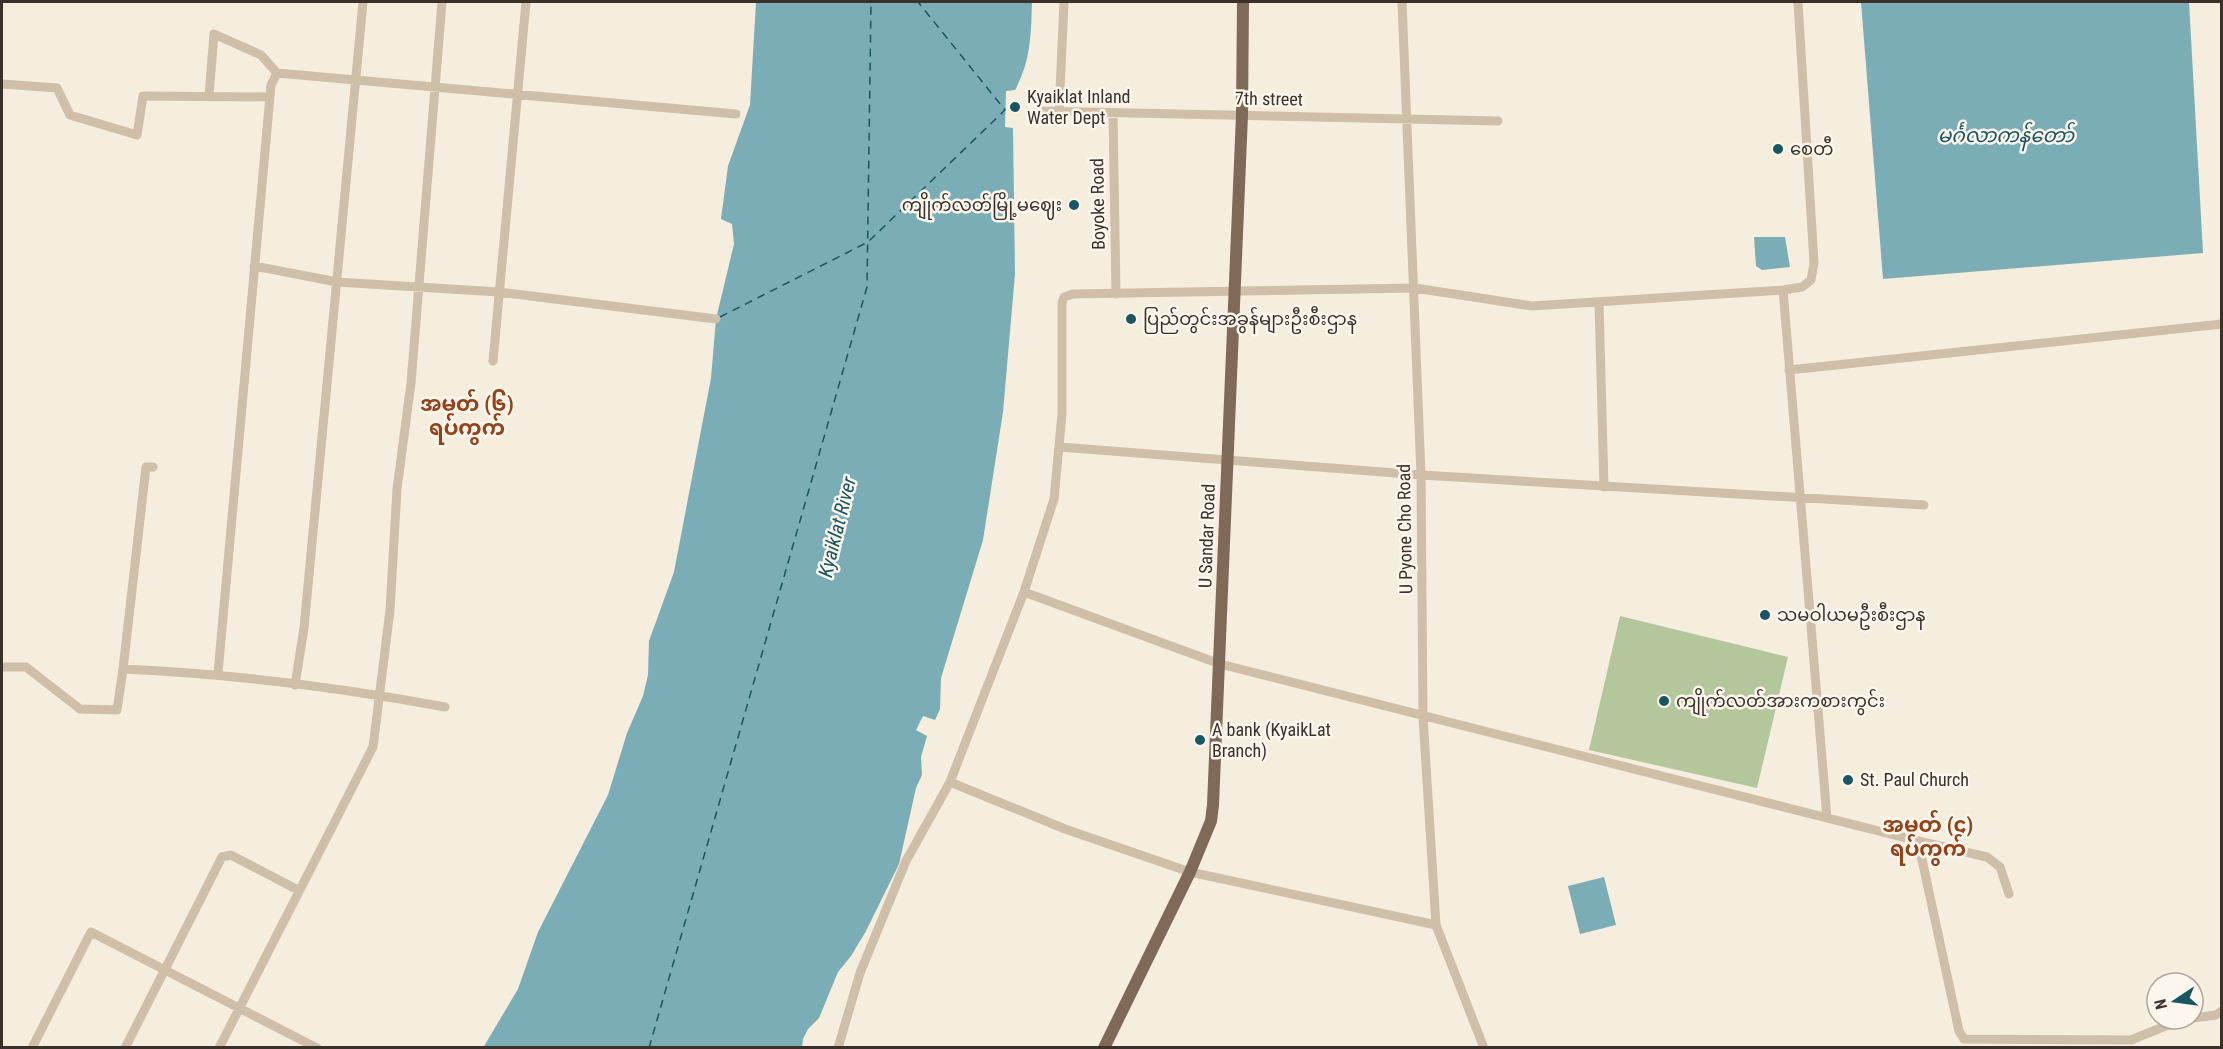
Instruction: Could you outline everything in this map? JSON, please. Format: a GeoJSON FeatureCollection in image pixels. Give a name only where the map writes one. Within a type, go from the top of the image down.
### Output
{"type":"FeatureCollection","features":[{"type":"Feature","properties":{"kind":"main road","name":"U Sandar Road"},"geometry":{"type":"LineString","coordinates":[[1104,1047],[1190,872],[1211,821],[1220,664],[1242,115],[1243,2]]}},
{"type":"Feature","properties":{"kind":"street"},"geometry":{"type":"LineString","coordinates":[[295,685],[304,628],[363,2]]}},
{"type":"Feature","properties":{"kind":"street"},"geometry":{"type":"LineString","coordinates":[[219,1047],[373,747],[390,610],[397,489],[419,288],[442,2]]}},
{"type":"Feature","properties":{"kind":"street"},"geometry":{"type":"LineString","coordinates":[[493,361],[526,2]]}},
{"type":"Feature","properties":{"kind":"street"},"geometry":{"type":"LineString","coordinates":[[1059,112],[1064,2]]}},
{"type":"Feature","properties":{"kind":"street","name":"U Pyone Cho Road"},"geometry":{"type":"LineString","coordinates":[[1402,2],[1421,475],[1423,717],[1436,925],[1484,1047]]}},
{"type":"Feature","properties":{"kind":"street"},"geometry":{"type":"LineString","coordinates":[[838,1047],[860,973],[906,861],[950,782],[1024,592],[1054,499],[1060,447],[1063,300],[1069,295],[1415,288],[1532,306],[1783,290],[1807,284],[1813,274],[1814,263],[1798,2]]}},
{"type":"Feature","properties":{"kind":"street"},"geometry":{"type":"LineString","coordinates":[[209,95],[214,34],[261,55],[277,73],[736,114]]}},
{"type":"Feature","properties":{"kind":"street"},"geometry":{"type":"LineString","coordinates":[[218,674],[223,647],[271,85],[277,73]]}},
{"type":"Feature","properties":{"kind":"street"},"geometry":{"type":"LineString","coordinates":[[2,84],[57,88],[70,115],[137,135],[143,96],[270,97]]}},
{"type":"Feature","properties":{"kind":"street","name":"7th street"},"geometry":{"type":"LineString","coordinates":[[1038,111],[1498,121]]}},
{"type":"Feature","properties":{"kind":"street","name":"Boyoke Road"},"geometry":{"type":"LineString","coordinates":[[1113,113],[1116,294]]}},
{"type":"Feature","properties":{"kind":"street"},"geometry":{"type":"LineString","coordinates":[[254,266],[337,282],[499,292],[716,319]]}},
{"type":"Feature","properties":{"kind":"street"},"geometry":{"type":"LineString","coordinates":[[1783,290],[1827,818]]}},
{"type":"Feature","properties":{"kind":"street"},"geometry":{"type":"LineString","coordinates":[[1599,302],[1604,487]]}},
{"type":"Feature","properties":{"kind":"street"},"geometry":{"type":"LineString","coordinates":[[1789,370],[2222,324]]}},
{"type":"Feature","properties":{"kind":"street"},"geometry":{"type":"LineString","coordinates":[[1060,447],[1421,475],[1799,500],[1924,505]]}},
{"type":"Feature","properties":{"kind":"street"},"geometry":{"type":"LineString","coordinates":[[2,667],[26,667],[80,709],[117,710],[146,467],[153,467]]}},
{"type":"Feature","properties":{"kind":"street"},"geometry":{"type":"LineString","coordinates":[[1024,592],[1220,664],[1423,717],[1987,857],[2000,867],[2009,894]]}},
{"type":"Feature","properties":{"kind":"street"},"geometry":{"type":"LineString","coordinates":[[123,669],[218,674],[380,695],[445,707]]}},
{"type":"Feature","properties":{"kind":"street"},"geometry":{"type":"LineString","coordinates":[[950,782],[1065,829],[1190,872],[1436,925]]}},
{"type":"Feature","properties":{"kind":"street"},"geometry":{"type":"LineString","coordinates":[[1918,841],[1959,1031],[1964,1039],[2131,1040],[2153,1031]]}},
{"type":"Feature","properties":{"kind":"street"},"geometry":{"type":"LineString","coordinates":[[125,1047],[222,857],[231,855],[298,890]]}},
{"type":"Feature","properties":{"kind":"street"},"geometry":{"type":"LineString","coordinates":[[32,1047],[91,932],[317,1047]]}},
{"type":"Feature","properties":{"kind":"street"},"geometry":{"type":"LineString","coordinates":[[2205,1016],[2216,1015],[2222,1011]]}},
{"type":"Feature","properties":{"kind":"green space"},"geometry":{"type":"Polygon","coordinates":[[[1620,616],[1788,657],[1757,788],[1589,750],[1620,616]]]}},
{"type":"Feature","properties":{"kind":"water","name":"Kyaiklat River"},"geometry":{"type":"Polygon","coordinates":[[[756,2],[1032,2],[1030,36],[1024,69],[1015,90],[1006,91],[1005,127],[1013,128],[1015,274],[1003,412],[983,540],[941,678],[940,709],[935,720],[923,716],[916,730],[927,736],[921,757],[922,775],[916,788],[899,864],[866,931],[838,972],[819,1018],[808,1029],[802,1047],[483,1048],[518,989],[538,932],[608,795],[627,733],[643,696],[648,675],[649,641],[674,572],[711,378],[716,319],[734,244],[732,224],[721,219],[728,166],[750,105],[756,2]]]}},
{"type":"Feature","properties":{"kind":"water","name":"မင်္ဂလာကန်တော်"},"geometry":{"type":"Polygon","coordinates":[[[1861,2],[2189,2],[2203,253],[1883,279],[1861,2]]]}},
{"type":"Feature","properties":{"kind":"water"},"geometry":{"type":"Polygon","coordinates":[[[1754,237],[1785,237],[1790,267],[1762,270],[1756,266],[1754,237]]]}},
{"type":"Feature","properties":{"kind":"water"},"geometry":{"type":"Polygon","coordinates":[[[1604,877],[1616,925],[1580,934],[1568,886],[1604,877]]]}},
{"type":"Feature","properties":{"kind":"ferry route"},"geometry":{"type":"LineString","coordinates":[[649,1048],[867,287],[871,2]]}},
{"type":"Feature","properties":{"kind":"ferry route"},"geometry":{"type":"LineString","coordinates":[[720,317],[868,242],[1005,110],[918,2]]}},
{"type":"Feature","properties":{"kind":"place","name":"Kyaiklat Inland Water Dept"},"geometry":{"type":"Point","coordinates":[1015,107]}},
{"type":"Feature","properties":{"kind":"place","name":"စေတီ"},"geometry":{"type":"Point","coordinates":[1778,149]}},
{"type":"Feature","properties":{"kind":"place","name":"ကျိုက်လတ်မြို့မဈေး"},"geometry":{"type":"Point","coordinates":[1074,205]}},
{"type":"Feature","properties":{"kind":"place","name":"ပြည်တွင်းအခွန်များဦးစီးဌာန"},"geometry":{"type":"Point","coordinates":[1131,319]}},
{"type":"Feature","properties":{"kind":"place","name":"သမဝါယမဦးစီးဌာန"},"geometry":{"type":"Point","coordinates":[1765,615]}},
{"type":"Feature","properties":{"kind":"place","name":"ကျိုက်လတ်အားကစားကွင်း"},"geometry":{"type":"Point","coordinates":[1664,701]}},
{"type":"Feature","properties":{"kind":"place","name":"A bank (KyaikLat Branch)"},"geometry":{"type":"Point","coordinates":[1200,740]}},
{"type":"Feature","properties":{"kind":"place","name":"St. Paul Church"},"geometry":{"type":"Point","coordinates":[1848,780]}},
{"type":"Feature","properties":{"kind":"district","name":"အမှတ် (၆) ရပ်ကွက်"},"geometry":{"type":"Point","coordinates":[467,416]}},
{"type":"Feature","properties":{"kind":"district","name":"အမှတ် (၄) ရပ်ကွက်"},"geometry":{"type":"Point","coordinates":[1928,837]}}]}
